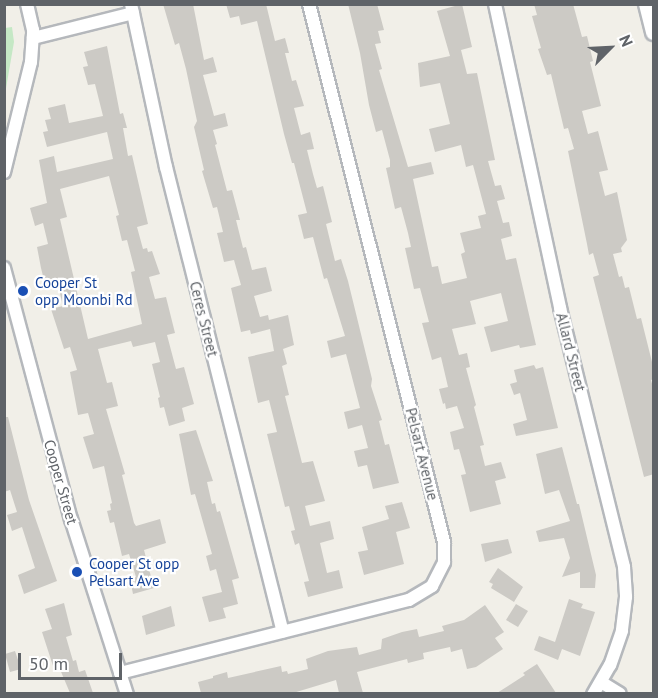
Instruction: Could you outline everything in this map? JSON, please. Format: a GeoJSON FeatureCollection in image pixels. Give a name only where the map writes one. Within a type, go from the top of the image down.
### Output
{"type":"FeatureCollection","features":[{"type":"Feature","properties":{"kind":"main road"},"geometry":{"type":"LineString","coordinates":[[647,4],[654,32]]}},
{"type":"Feature","properties":{"kind":"street"},"geometry":{"type":"LineString","coordinates":[[5,167],[31,62],[33,38],[27,4]]}},
{"type":"Feature","properties":{"kind":"street","name":"Pelsart Avenue"},"geometry":{"type":"LineString","coordinates":[[120,673],[417,597],[436,580],[445,556],[444,542],[309,4]]}},
{"type":"Feature","properties":{"kind":"street","name":"Allard Street"},"geometry":{"type":"LineString","coordinates":[[495,4],[558,300],[624,567],[626,597],[624,621],[616,649],[601,682],[593,693]]}},
{"type":"Feature","properties":{"kind":"street"},"geometry":{"type":"LineString","coordinates":[[33,38],[132,9]]}},
{"type":"Feature","properties":{"kind":"street","name":"Ceres Street"},"geometry":{"type":"LineString","coordinates":[[132,9],[166,167],[283,632]]}},
{"type":"Feature","properties":{"kind":"street","name":"Cooper Street"},"geometry":{"type":"LineString","coordinates":[[4,268],[62,486],[128,693]]}},
{"type":"Feature","properties":{"kind":"street"},"geometry":{"type":"LineString","coordinates":[[601,682],[620,693]]}},
{"type":"Feature","properties":{"kind":"green space"},"geometry":{"type":"Polygon","coordinates":[[[12,27],[14,42],[5,94],[5,28],[12,27]]]}},
{"type":"Feature","properties":{"kind":"building"},"geometry":{"type":"Polygon","coordinates":[[[163,4],[193,4],[204,60],[213,57],[217,72],[203,75],[214,116],[225,113],[228,126],[213,130],[217,144],[215,145],[227,191],[232,190],[240,220],[236,220],[243,248],[246,247],[252,270],[266,267],[272,291],[254,296],[260,317],[268,315],[269,320],[288,315],[294,345],[283,349],[287,364],[282,366],[289,395],[285,396],[302,463],[313,461],[325,501],[305,506],[310,526],[330,521],[334,539],[320,543],[327,573],[339,570],[343,588],[308,597],[304,582],[309,581],[299,543],[295,545],[291,531],[295,530],[289,506],[285,507],[267,434],[277,432],[269,400],[258,403],[248,357],[274,351],[270,329],[251,334],[250,330],[241,332],[231,288],[241,285],[234,260],[224,262],[217,233],[223,232],[217,207],[213,208],[202,171],[204,170],[194,127],[197,121],[186,69],[179,43],[175,45],[163,4]]]}},
{"type":"Feature","properties":{"kind":"building"},"geometry":{"type":"Polygon","coordinates":[[[226,4],[266,4],[275,41],[285,38],[289,53],[285,53],[292,81],[296,80],[304,106],[294,108],[301,135],[310,132],[314,149],[307,150],[317,188],[323,186],[332,222],[326,224],[335,261],[341,259],[348,281],[372,379],[371,386],[382,420],[379,421],[385,445],[389,444],[399,483],[373,489],[367,465],[358,467],[354,451],[368,448],[362,425],[348,429],[344,412],[360,408],[346,354],[331,358],[327,341],[345,336],[327,278],[324,279],[313,237],[304,239],[298,215],[307,213],[284,134],[257,21],[241,25],[239,16],[230,18],[226,4]]]}},
{"type":"Feature","properties":{"kind":"building"},"geometry":{"type":"Polygon","coordinates":[[[348,4],[377,4],[384,30],[378,31],[381,43],[375,44],[382,69],[379,70],[408,167],[431,162],[434,174],[413,179],[432,267],[438,266],[442,284],[467,278],[461,254],[465,252],[460,233],[481,228],[478,216],[486,214],[473,165],[466,167],[461,145],[435,152],[429,129],[450,124],[440,83],[420,87],[418,63],[450,56],[437,11],[462,4],[472,47],[461,50],[467,74],[477,73],[495,160],[488,161],[495,186],[501,185],[505,199],[497,201],[503,223],[509,222],[512,236],[501,239],[506,260],[516,258],[536,345],[520,348],[519,345],[491,352],[484,327],[508,321],[501,293],[470,301],[476,324],[452,329],[459,355],[467,353],[470,367],[466,368],[484,445],[480,446],[485,466],[501,462],[506,478],[495,481],[501,504],[470,512],[461,475],[466,474],[459,449],[454,450],[450,432],[464,428],[457,406],[446,409],[445,403],[443,404],[439,389],[448,387],[441,357],[432,360],[422,323],[429,322],[420,288],[414,289],[405,248],[411,247],[408,233],[401,207],[395,209],[386,168],[390,167],[390,160],[382,130],[376,132],[348,4]]]}},
{"type":"Feature","properties":{"kind":"building"},"geometry":{"type":"Polygon","coordinates":[[[534,4],[573,4],[582,37],[587,36],[593,61],[590,62],[601,106],[582,111],[588,134],[598,131],[608,170],[599,172],[605,196],[617,192],[627,240],[621,248],[622,252],[613,254],[619,277],[622,276],[625,288],[629,287],[637,319],[641,318],[654,370],[654,379],[651,380],[654,391],[654,474],[644,477],[593,277],[599,275],[593,253],[589,255],[568,151],[574,149],[568,128],[564,129],[551,74],[547,75],[538,49],[541,48],[532,16],[537,15],[534,4]]]}},
{"type":"Feature","properties":{"kind":"building"},"geometry":{"type":"Polygon","coordinates":[[[107,46],[120,114],[123,113],[127,128],[123,128],[128,156],[132,155],[148,224],[137,227],[143,249],[147,248],[148,252],[152,251],[160,274],[149,277],[155,299],[166,297],[175,333],[167,335],[176,369],[184,367],[194,404],[182,408],[185,421],[169,426],[164,407],[160,408],[158,398],[160,397],[152,364],[160,362],[155,342],[133,347],[131,341],[98,349],[107,383],[112,382],[118,406],[106,409],[125,474],[122,475],[134,523],[136,526],[160,519],[166,543],[144,550],[154,588],[133,594],[130,579],[136,577],[129,554],[122,556],[114,522],[110,523],[107,511],[111,510],[110,504],[112,503],[104,466],[93,469],[83,437],[94,434],[88,413],[78,415],[70,372],[77,370],[70,347],[64,349],[51,309],[63,306],[57,281],[45,284],[41,268],[37,247],[48,244],[43,223],[35,226],[30,208],[47,203],[39,160],[54,156],[57,172],[113,159],[107,132],[47,147],[43,132],[48,131],[45,120],[51,119],[48,108],[65,104],[69,123],[103,116],[95,84],[88,85],[83,67],[88,66],[84,52],[107,46]],[[109,176],[60,189],[67,217],[60,219],[88,339],[142,324],[131,272],[135,271],[127,240],[122,241],[116,216],[119,215],[109,176]]]}},
{"type":"Feature","properties":{"kind":"building"},"geometry":{"type":"Polygon","coordinates":[[[534,365],[536,369],[543,367],[558,428],[516,436],[513,424],[527,420],[520,393],[514,395],[510,384],[517,382],[514,370],[534,365]]]}},
{"type":"Feature","properties":{"kind":"building"},"geometry":{"type":"Polygon","coordinates":[[[4,417],[8,417],[29,500],[57,581],[24,594],[18,575],[35,568],[22,527],[12,531],[7,515],[17,512],[10,490],[4,492],[4,417]]]}},
{"type":"Feature","properties":{"kind":"building"},"geometry":{"type":"Polygon","coordinates":[[[196,430],[213,481],[207,482],[212,504],[215,503],[217,512],[220,511],[239,578],[232,580],[238,604],[223,608],[226,618],[209,622],[202,597],[222,592],[216,569],[210,571],[206,556],[212,554],[195,494],[191,495],[179,434],[196,430]]]}},
{"type":"Feature","properties":{"kind":"building"},"geometry":{"type":"Polygon","coordinates":[[[562,447],[596,575],[595,588],[580,588],[580,572],[562,577],[570,558],[564,538],[539,542],[536,531],[570,521],[559,490],[545,494],[536,454],[562,447]]]}},
{"type":"Feature","properties":{"kind":"building"},"geometry":{"type":"Polygon","coordinates":[[[402,502],[410,528],[396,532],[404,564],[364,575],[358,552],[368,550],[362,527],[389,519],[385,506],[402,502]]]}},
{"type":"Feature","properties":{"kind":"building"},"geometry":{"type":"Polygon","coordinates":[[[508,539],[512,553],[485,562],[481,544],[508,539]]]}},
{"type":"Feature","properties":{"kind":"building"},"geometry":{"type":"Polygon","coordinates":[[[498,568],[523,587],[514,602],[491,588],[493,584],[489,582],[498,568]]]}},
{"type":"Feature","properties":{"kind":"building"},"geometry":{"type":"Polygon","coordinates":[[[569,599],[583,604],[581,608],[595,612],[580,656],[562,649],[558,660],[534,650],[539,636],[555,642],[569,599]]]}},
{"type":"Feature","properties":{"kind":"building"},"geometry":{"type":"Polygon","coordinates":[[[64,603],[72,635],[66,637],[73,661],[76,660],[79,672],[85,670],[93,693],[70,693],[59,667],[54,669],[42,632],[52,629],[45,609],[64,603]]]}},
{"type":"Feature","properties":{"kind":"building"},"geometry":{"type":"Polygon","coordinates":[[[516,604],[528,611],[518,627],[506,620],[516,604]]]}},
{"type":"Feature","properties":{"kind":"building"},"geometry":{"type":"Polygon","coordinates":[[[485,605],[504,632],[495,638],[503,649],[476,667],[467,669],[462,649],[451,652],[450,647],[423,653],[424,659],[408,663],[407,659],[357,672],[363,693],[339,693],[336,680],[293,693],[201,693],[198,682],[227,672],[228,678],[281,666],[282,672],[287,671],[288,674],[308,669],[306,659],[328,651],[357,647],[359,655],[381,649],[382,639],[402,632],[417,629],[419,637],[444,631],[442,626],[464,620],[485,605]]]}},
{"type":"Feature","properties":{"kind":"building"},"geometry":{"type":"Polygon","coordinates":[[[171,606],[175,626],[146,635],[142,616],[171,606]]]}},
{"type":"Feature","properties":{"kind":"building"},"geometry":{"type":"Polygon","coordinates":[[[15,651],[21,669],[10,672],[5,654],[15,651]]]}},
{"type":"Feature","properties":{"kind":"building"},"geometry":{"type":"Polygon","coordinates":[[[537,664],[556,693],[497,693],[525,675],[523,673],[537,664]]]}},
{"type":"Feature","properties":{"kind":"place","name":"Cooper St opp Moonbi Rd"},"geometry":{"type":"Point","coordinates":[23,291]}},
{"type":"Feature","properties":{"kind":"place","name":"Cooper St opp Pelsart Ave"},"geometry":{"type":"Point","coordinates":[77,572]}}]}
